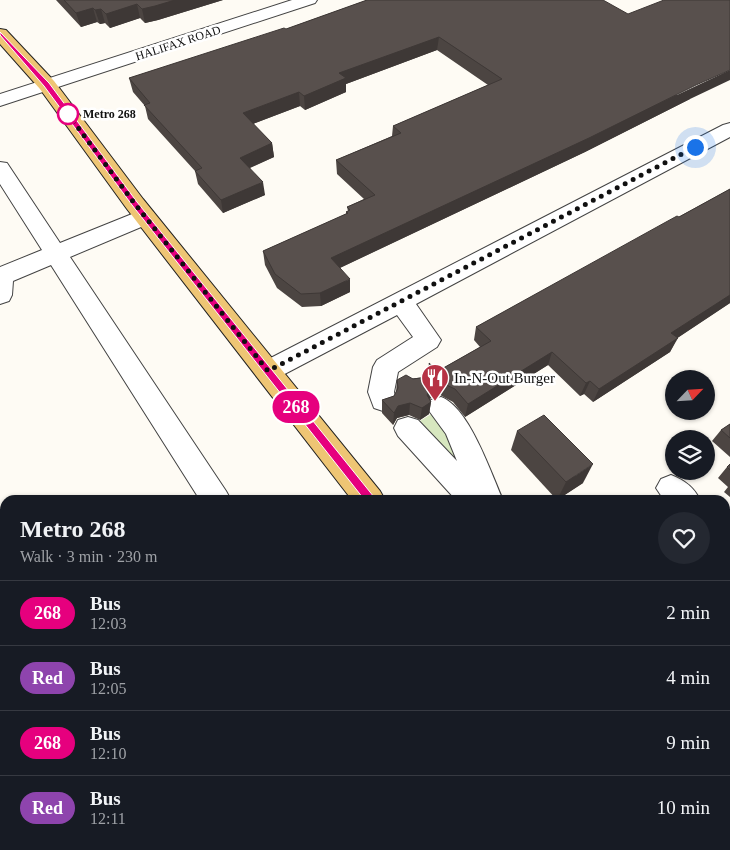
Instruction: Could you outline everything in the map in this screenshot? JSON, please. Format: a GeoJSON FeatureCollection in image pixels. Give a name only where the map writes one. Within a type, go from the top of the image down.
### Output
{"type":"FeatureCollection","features":[{"type":"Feature","properties":{"kind":"main road"},"geometry":{"type":"LineString","coordinates":[[0,34],[46,85],[145,216],[366,495]]}},
{"type":"Feature","properties":{"kind":"street","name":"HALIFAX ROAD"},"geometry":{"type":"LineString","coordinates":[[0,100],[309,0]]}},
{"type":"Feature","properties":{"kind":"street"},"geometry":{"type":"LineString","coordinates":[[268,371],[730,129]]}},
{"type":"Feature","properties":{"kind":"street"},"geometry":{"type":"LineString","coordinates":[[0,168],[213,495]]}},
{"type":"Feature","properties":{"kind":"street"},"geometry":{"type":"LineString","coordinates":[[0,295],[0,276],[145,216]]}},
{"type":"Feature","properties":{"kind":"street"},"geometry":{"type":"LineString","coordinates":[[383,400],[381,392],[386,367],[428,340],[401,302]]}},
{"type":"Feature","properties":{"kind":"street"},"geometry":{"type":"LineString","coordinates":[[398,359],[416,381]]}},
{"type":"Feature","properties":{"kind":"street"},"geometry":{"type":"LineString","coordinates":[[441,408],[457,428],[486,495]]}},
{"type":"Feature","properties":{"kind":"street"},"geometry":{"type":"LineString","coordinates":[[408,428],[470,495]]}},
{"type":"Feature","properties":{"kind":"green space"},"geometry":{"type":"Polygon","coordinates":[[[433,413],[451,433],[461,475],[415,424],[433,413]]]}},
{"type":"Feature","properties":{"kind":"building"},"geometry":{"type":"Polygon","coordinates":[[[64,0],[175,0],[142,9],[137,4],[106,14],[101,9],[95,10],[93,8],[76,13],[64,0]]]}},
{"type":"Feature","properties":{"kind":"building"},"geometry":{"type":"Polygon","coordinates":[[[367,0],[603,0],[628,14],[664,0],[730,0],[730,70],[331,258],[350,279],[320,293],[301,294],[275,274],[263,251],[348,213],[346,212],[350,210],[347,207],[375,195],[336,160],[401,133],[393,126],[502,79],[439,37],[339,73],[346,78],[304,96],[299,92],[243,113],[272,143],[240,158],[263,182],[221,200],[195,171],[202,168],[144,105],[150,103],[129,78],[284,28],[286,29],[367,0]]]}},
{"type":"Feature","properties":{"kind":"building"},"geometry":{"type":"Polygon","coordinates":[[[730,189],[730,295],[671,333],[678,338],[599,389],[590,381],[586,383],[552,352],[468,404],[455,389],[442,383],[431,387],[427,395],[431,402],[422,408],[410,403],[398,406],[394,413],[382,400],[394,396],[398,388],[397,380],[406,375],[413,379],[427,377],[432,369],[429,363],[438,371],[491,341],[476,327],[677,216],[679,217],[730,189]]]}},
{"type":"Feature","properties":{"kind":"building"},"geometry":{"type":"Polygon","coordinates":[[[544,415],[593,464],[566,482],[517,431],[544,415]]]}},
{"type":"Feature","properties":{"kind":"building"},"geometry":{"type":"Polygon","coordinates":[[[730,424],[730,438],[721,430],[730,424]]]}},
{"type":"Feature","properties":{"kind":"bus line","name":"268"},"geometry":{"type":"LineString","coordinates":[[0,34],[46,85],[135,204],[366,495]]}},
{"type":"Feature","properties":{"kind":"place","name":"Metro 268"},"geometry":{"type":"Point","coordinates":[68,114]}},
{"type":"Feature","properties":{"kind":"place","name":"In-N-Out Burger"},"geometry":{"type":"Point","coordinates":[435,402]}},
{"type":"Feature","properties":{"kind":"route"},"geometry":{"type":"LineString","coordinates":[[68,114],[135,204],[268,371],[695,147]]}}]}
